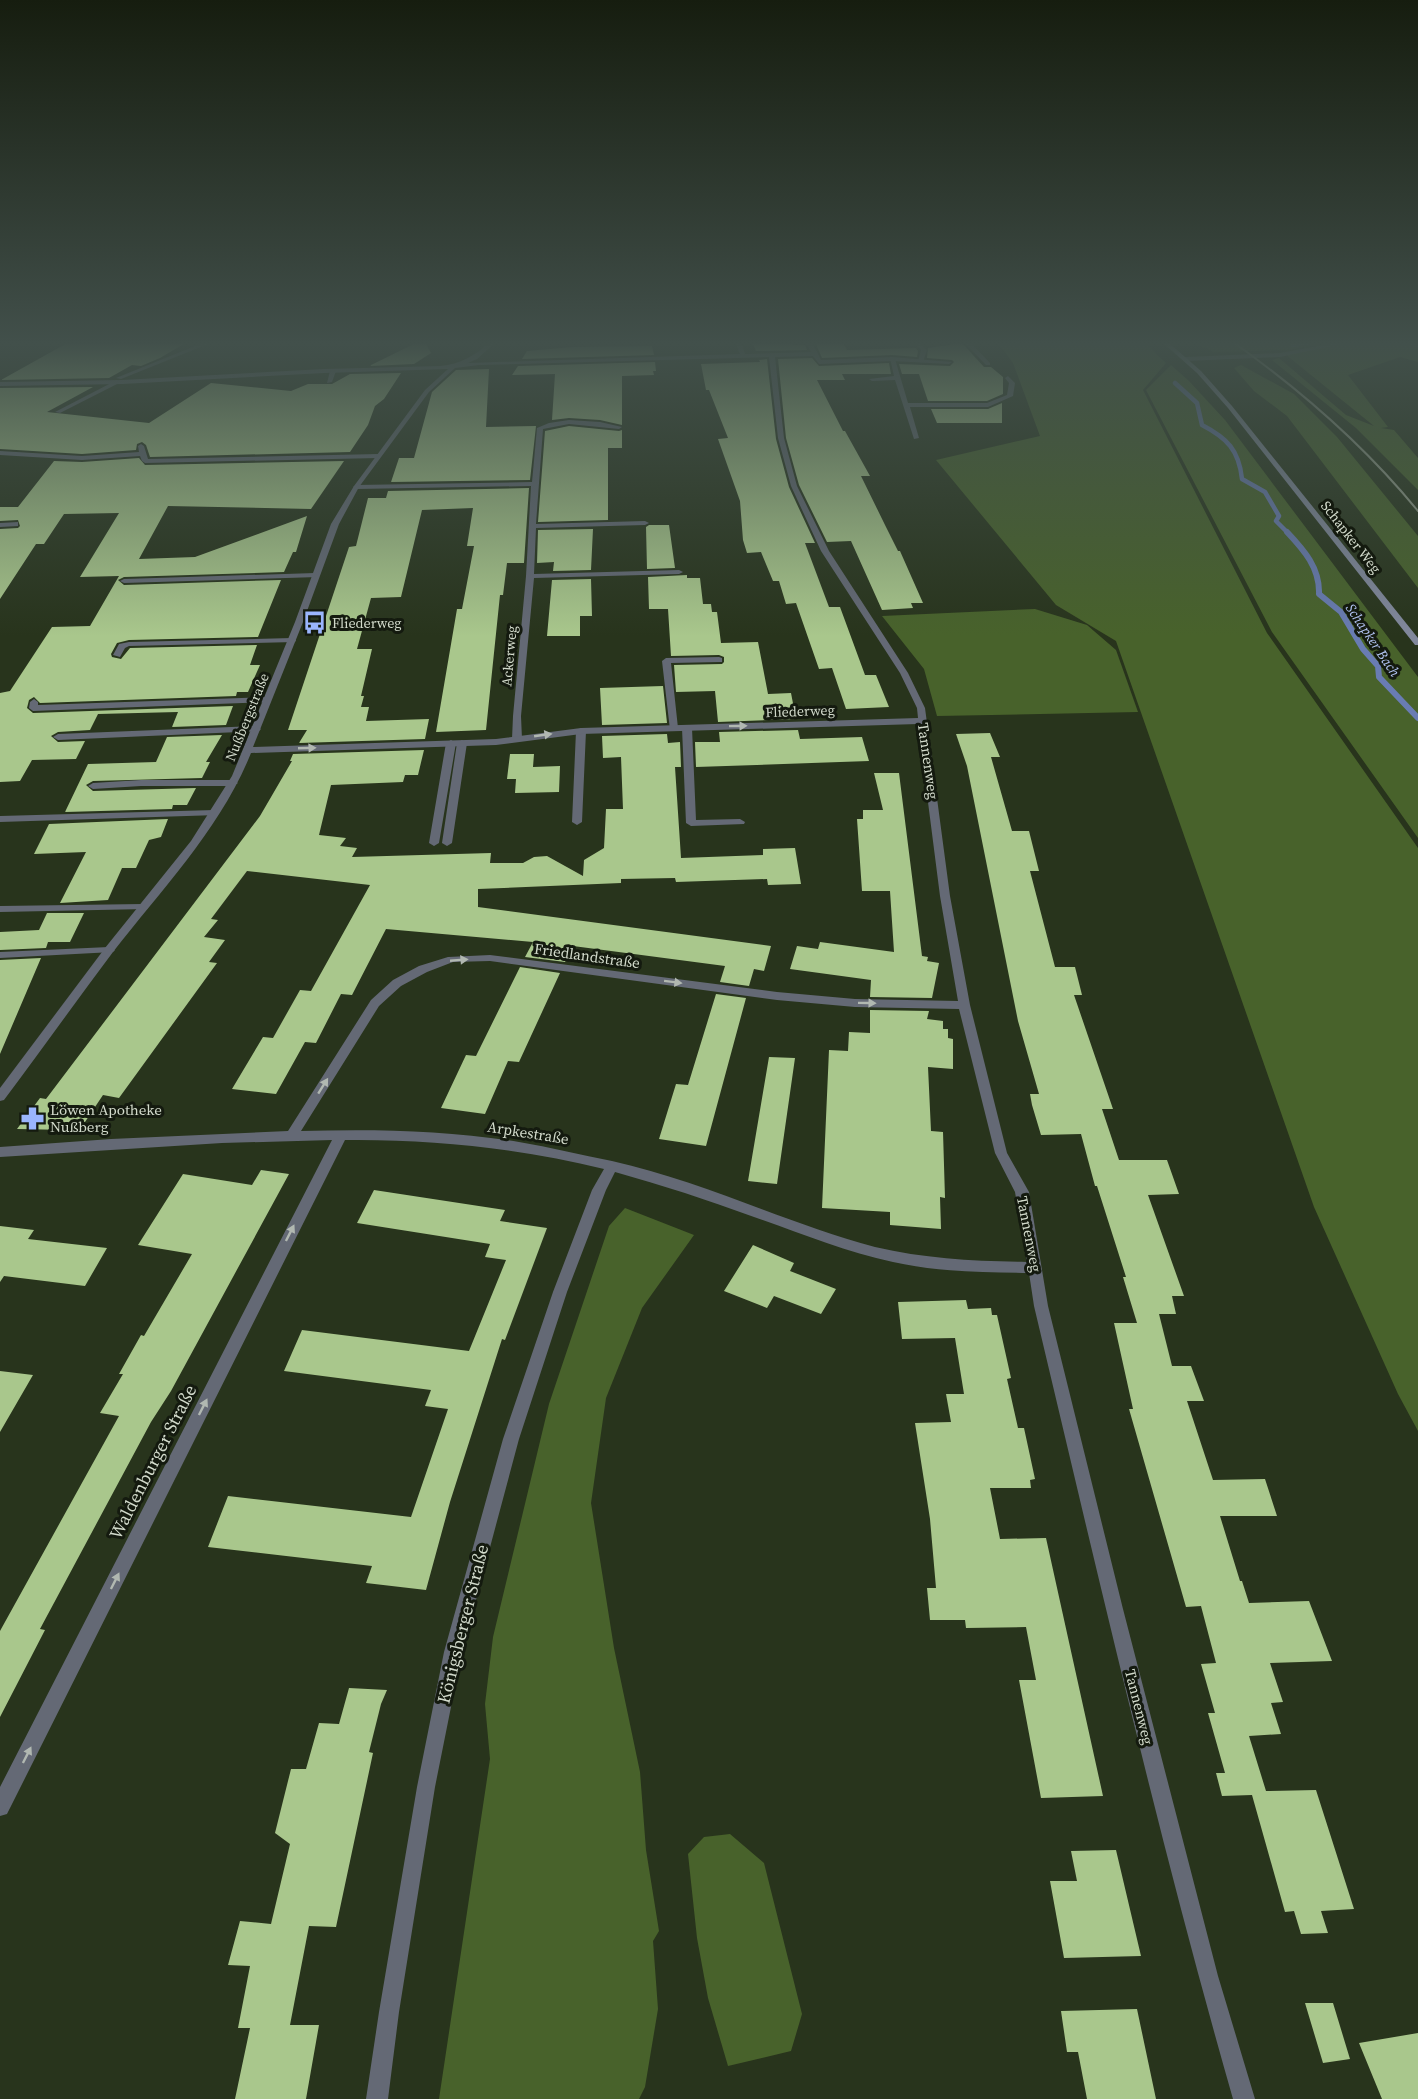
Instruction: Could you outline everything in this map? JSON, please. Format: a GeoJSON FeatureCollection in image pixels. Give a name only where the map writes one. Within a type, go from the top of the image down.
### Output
{"type":"FeatureCollection","features":[{"type":"Feature","properties":{"kind":"street","name":"Nußbergstraße"},"geometry":{"type":"LineString","coordinates":[[0,1097],[109,950],[195,842],[233,783],[292,640],[335,524],[356,487],[390,440]]}},
{"type":"Feature","properties":{"kind":"street","name":"Ackerweg"},"geometry":{"type":"LineString","coordinates":[[517,739],[539,440]]}},
{"type":"Feature","properties":{"kind":"street","name":"Tannenweg"},"geometry":{"type":"LineString","coordinates":[[782,440],[794,486],[825,551],[917,696],[945,896],[964,1005],[1001,1153],[1022,1192],[1041,1306],[1114,1609],[1208,1976],[1244,2099]]}},
{"type":"Feature","properties":{"kind":"street","name":"Schapker Weg"},"geometry":{"type":"LineString","coordinates":[[1256,440],[1418,643]]}},
{"type":"Feature","properties":{"kind":"street"},"geometry":{"type":"LineString","coordinates":[[0,453],[82,458],[142,450],[145,461],[378,456]]}},
{"type":"Feature","properties":{"kind":"street"},"geometry":{"type":"LineString","coordinates":[[356,487],[535,484]]}},
{"type":"Feature","properties":{"kind":"street"},"geometry":{"type":"LineString","coordinates":[[533,526],[645,523]]}},
{"type":"Feature","properties":{"kind":"street"},"geometry":{"type":"LineString","coordinates":[[0,525],[15,524]]}},
{"type":"Feature","properties":{"kind":"street"},"geometry":{"type":"LineString","coordinates":[[530,576],[679,572]]}},
{"type":"Feature","properties":{"kind":"street"},"geometry":{"type":"LineString","coordinates":[[124,581],[315,575]]}},
{"type":"Feature","properties":{"kind":"street"},"geometry":{"type":"LineString","coordinates":[[117,655],[122,646],[129,644],[292,640]]}},
{"type":"Feature","properties":{"kind":"street"},"geometry":{"type":"LineString","coordinates":[[672,728],[666,661],[719,660]]}},
{"type":"Feature","properties":{"kind":"street"},"geometry":{"type":"LineString","coordinates":[[34,702],[33,708],[268,700]]}},
{"type":"Feature","properties":{"kind":"street","name":"Fliederweg"},"geometry":{"type":"LineString","coordinates":[[248,750],[462,743],[581,731],[922,721]]}},
{"type":"Feature","properties":{"kind":"street"},"geometry":{"type":"LineString","coordinates":[[687,728],[691,823],[740,822]]}},
{"type":"Feature","properties":{"kind":"street"},"geometry":{"type":"LineString","coordinates":[[58,738],[256,729]]}},
{"type":"Feature","properties":{"kind":"street"},"geometry":{"type":"LineString","coordinates":[[577,822],[581,731]]}},
{"type":"Feature","properties":{"kind":"street"},"geometry":{"type":"LineString","coordinates":[[434,843],[451,743]]}},
{"type":"Feature","properties":{"kind":"street"},"geometry":{"type":"LineString","coordinates":[[447,843],[462,743]]}},
{"type":"Feature","properties":{"kind":"street"},"geometry":{"type":"LineString","coordinates":[[93,786],[141,783],[233,783]]}},
{"type":"Feature","properties":{"kind":"street"},"geometry":{"type":"LineString","coordinates":[[0,819],[215,813]]}},
{"type":"Feature","properties":{"kind":"street"},"geometry":{"type":"LineString","coordinates":[[0,909],[143,907]]}},
{"type":"Feature","properties":{"kind":"street"},"geometry":{"type":"LineString","coordinates":[[0,955],[109,950]]}},
{"type":"Feature","properties":{"kind":"street","name":"Friedlandstraße"},"geometry":{"type":"LineString","coordinates":[[292,1136],[375,1003],[397,983],[423,969],[452,959],[490,958],[833,1001],[964,1005]]}},
{"type":"Feature","properties":{"kind":"street","name":"Arpkestraße"},"geometry":{"type":"LineString","coordinates":[[0,1152],[68,1145],[341,1134],[427,1137],[504,1145],[612,1166],[679,1186],[850,1246],[893,1257],[935,1264],[1036,1268]]}},
{"type":"Feature","properties":{"kind":"street","name":"Waldenburger Straße"},"geometry":{"type":"LineString","coordinates":[[0,1807],[341,1134]]}},
{"type":"Feature","properties":{"kind":"street","name":"Königsberger Straße"},"geometry":{"type":"LineString","coordinates":[[377,2099],[424,1798],[453,1652],[511,1439],[560,1292],[599,1190],[612,1166]]}},
{"type":"Feature","properties":{"kind":"green space"},"geometry":{"type":"Polygon","coordinates":[[[1023,440],[1168,440],[1267,633],[1418,848],[1418,1431],[1398,1394],[1314,1207],[1116,641],[1056,605],[936,460],[1023,440]]]}},
{"type":"Feature","properties":{"kind":"green space"},"geometry":{"type":"Polygon","coordinates":[[[1172,440],[1240,440],[1418,677],[1418,838],[1272,632],[1172,440]]]}},
{"type":"Feature","properties":{"kind":"green space"},"geometry":{"type":"Polygon","coordinates":[[[1305,440],[1339,440],[1418,536],[1418,588],[1305,440]]]}},
{"type":"Feature","properties":{"kind":"green space"},"geometry":{"type":"Polygon","coordinates":[[[1368,440],[1403,440],[1418,458],[1418,490],[1368,440]]]}},
{"type":"Feature","properties":{"kind":"green space"},"geometry":{"type":"Polygon","coordinates":[[[1035,609],[1087,625],[1116,650],[1138,712],[937,716],[924,669],[882,616],[1035,609]]]}},
{"type":"Feature","properties":{"kind":"green space"},"geometry":{"type":"Polygon","coordinates":[[[625,1208],[694,1235],[642,1308],[606,1398],[591,1503],[614,1648],[640,1772],[646,1850],[659,1931],[653,1941],[658,2009],[645,2087],[639,2099],[439,2099],[490,1759],[485,1704],[493,1637],[549,1404],[609,1226],[625,1208]]]}},
{"type":"Feature","properties":{"kind":"green space"},"geometry":{"type":"Polygon","coordinates":[[[730,1834],[764,1863],[802,2014],[791,2051],[728,2066],[708,1998],[697,1938],[688,1854],[704,1837],[730,1834]]]}},
{"type":"Feature","properties":{"kind":"building"},"geometry":{"type":"Polygon","coordinates":[[[0,440],[358,440],[350,452],[150,457],[146,445],[142,442],[137,444],[136,450],[82,454],[0,449],[0,440]]]}},
{"type":"Feature","properties":{"kind":"building"},"geometry":{"type":"Polygon","coordinates":[[[419,440],[534,440],[530,480],[391,482],[399,458],[414,458],[419,440]]]}},
{"type":"Feature","properties":{"kind":"building"},"geometry":{"type":"Polygon","coordinates":[[[544,440],[622,440],[622,448],[608,448],[608,520],[538,522],[544,440]]]}},
{"type":"Feature","properties":{"kind":"building"},"geometry":{"type":"Polygon","coordinates":[[[718,440],[776,440],[789,487],[815,543],[805,543],[829,607],[840,607],[865,675],[876,675],[889,707],[846,709],[832,668],[819,669],[796,603],[786,604],[779,581],[773,581],[761,552],[747,553],[743,540],[740,501],[718,440]]]}},
{"type":"Feature","properties":{"kind":"building"},"geometry":{"type":"Polygon","coordinates":[[[787,440],[850,440],[870,476],[861,476],[900,551],[923,603],[911,603],[913,608],[882,610],[851,541],[827,542],[799,485],[787,440]]]}},
{"type":"Feature","properties":{"kind":"building"},"geometry":{"type":"Polygon","coordinates":[[[139,458],[145,465],[344,461],[311,509],[168,506],[139,559],[195,557],[307,516],[296,552],[293,552],[284,572],[124,577],[118,580],[124,585],[281,580],[258,637],[129,640],[117,643],[111,654],[112,657],[121,659],[130,648],[257,645],[250,665],[260,665],[248,692],[237,692],[236,696],[40,703],[34,697],[29,700],[27,708],[33,713],[233,706],[226,725],[172,727],[178,712],[98,714],[90,730],[58,732],[51,736],[58,742],[85,741],[76,759],[32,760],[20,781],[0,782],[0,693],[10,691],[52,627],[90,626],[119,576],[80,577],[119,513],[64,514],[44,544],[36,544],[0,599],[0,529],[20,526],[18,520],[0,521],[0,507],[18,507],[54,461],[82,462],[139,458]]]}},
{"type":"Feature","properties":{"kind":"building"},"geometry":{"type":"Polygon","coordinates":[[[529,488],[524,563],[507,563],[503,595],[500,595],[486,730],[436,732],[457,609],[462,609],[474,546],[467,546],[473,508],[422,510],[401,597],[371,598],[357,649],[372,649],[361,696],[364,696],[361,707],[369,707],[366,721],[429,719],[425,739],[299,743],[307,730],[288,730],[349,547],[356,546],[368,498],[386,498],[388,491],[529,488]]]}},
{"type":"Feature","properties":{"kind":"building"},"geometry":{"type":"Polygon","coordinates":[[[669,525],[675,568],[647,569],[646,527],[669,525]]]}},
{"type":"Feature","properties":{"kind":"building"},"geometry":{"type":"Polygon","coordinates":[[[593,529],[591,570],[553,571],[554,562],[537,563],[538,530],[593,529]]]}},
{"type":"Feature","properties":{"kind":"building"},"geometry":{"type":"Polygon","coordinates":[[[687,575],[687,578],[700,578],[703,604],[711,604],[712,612],[717,612],[721,643],[758,642],[768,694],[791,693],[796,719],[718,722],[715,691],[676,692],[674,665],[722,664],[724,662],[724,657],[719,655],[671,656],[668,609],[649,609],[648,577],[687,575]]]}},
{"type":"Feature","properties":{"kind":"building"},"geometry":{"type":"Polygon","coordinates":[[[591,579],[592,616],[580,616],[580,636],[547,636],[552,580],[591,579]]]}},
{"type":"Feature","properties":{"kind":"building"},"geometry":{"type":"Polygon","coordinates":[[[663,686],[667,723],[602,725],[600,688],[663,686]]]}},
{"type":"Feature","properties":{"kind":"building"},"geometry":{"type":"Polygon","coordinates":[[[798,730],[800,739],[862,737],[869,761],[696,767],[695,742],[720,742],[719,732],[798,730]]]}},
{"type":"Feature","properties":{"kind":"building"},"geometry":{"type":"Polygon","coordinates":[[[990,733],[1000,757],[991,757],[1012,831],[1029,831],[1039,871],[1030,871],[1055,967],[1075,967],[1082,995],[1074,995],[1113,1109],[1102,1109],[1119,1160],[1167,1160],[1179,1194],[1148,1195],[1184,1296],[1172,1296],[1176,1314],[1159,1314],[1172,1366],[1191,1366],[1204,1401],[1187,1401],[1213,1480],[1265,1479],[1277,1516],[1220,1516],[1240,1581],[1242,1581],[1249,1603],[1309,1601],[1332,1661],[1270,1663],[1283,1702],[1271,1703],[1281,1734],[1249,1736],[1266,1791],[1316,1790],[1354,1909],[1321,1911],[1328,1933],[1301,1934],[1294,1911],[1285,1912],[1252,1795],[1222,1796],[1216,1773],[1225,1773],[1208,1713],[1215,1713],[1201,1664],[1216,1663],[1201,1606],[1186,1607],[1129,1409],[1133,1409],[1114,1323],[1137,1323],[1123,1277],[1126,1277],[1097,1186],[1095,1186],[1081,1134],[1041,1135],[1032,1105],[1030,1094],[1039,1094],[1018,1021],[967,766],[956,734],[990,733]]]}},
{"type":"Feature","properties":{"kind":"building"},"geometry":{"type":"Polygon","coordinates":[[[667,734],[668,743],[680,742],[681,767],[675,767],[681,858],[763,855],[763,849],[795,848],[801,884],[768,885],[767,879],[676,882],[675,878],[621,879],[621,883],[478,889],[478,907],[771,946],[764,971],[754,969],[749,986],[720,982],[725,966],[573,946],[565,962],[525,957],[533,942],[386,929],[352,995],[341,994],[316,1043],[305,1042],[276,1094],[232,1089],[263,1037],[273,1038],[300,990],[311,991],[370,885],[247,871],[211,919],[218,920],[204,937],[225,940],[209,962],[217,963],[119,1098],[103,1095],[85,1122],[75,1121],[68,1130],[17,1129],[40,1098],[46,1099],[260,816],[292,761],[290,761],[293,754],[424,750],[418,775],[405,775],[403,782],[331,785],[319,835],[346,838],[340,846],[357,848],[352,857],[491,853],[490,863],[523,863],[534,857],[547,856],[583,876],[584,860],[604,848],[606,809],[623,809],[621,757],[603,758],[602,736],[667,734]]]}},
{"type":"Feature","properties":{"kind":"building"},"geometry":{"type":"Polygon","coordinates":[[[222,735],[206,762],[210,762],[202,778],[93,781],[86,785],[93,791],[196,788],[187,805],[173,805],[172,809],[65,812],[88,764],[156,762],[167,737],[222,735]]]}},
{"type":"Feature","properties":{"kind":"building"},"geometry":{"type":"Polygon","coordinates":[[[510,754],[534,754],[533,767],[560,766],[559,792],[515,793],[516,779],[507,779],[510,754]]]}},
{"type":"Feature","properties":{"kind":"building"},"geometry":{"type":"Polygon","coordinates":[[[874,773],[899,773],[922,956],[928,957],[927,961],[939,963],[932,998],[870,997],[871,980],[790,969],[797,946],[818,949],[820,942],[894,952],[890,891],[862,891],[857,819],[863,819],[863,810],[883,810],[874,773]]]}},
{"type":"Feature","properties":{"kind":"building"},"geometry":{"type":"Polygon","coordinates":[[[168,819],[161,837],[149,840],[136,868],[122,868],[108,900],[60,903],[86,852],[34,854],[49,824],[168,819]]]}},
{"type":"Feature","properties":{"kind":"building"},"geometry":{"type":"Polygon","coordinates":[[[47,913],[84,913],[70,942],[48,942],[46,948],[0,950],[0,932],[39,930],[47,913]]]}},
{"type":"Feature","properties":{"kind":"building"},"geometry":{"type":"Polygon","coordinates":[[[41,958],[0,1054],[0,960],[41,958]]]}},
{"type":"Feature","properties":{"kind":"building"},"geometry":{"type":"Polygon","coordinates":[[[520,967],[560,973],[519,1062],[508,1061],[485,1114],[441,1108],[466,1055],[476,1056],[520,967]]]}},
{"type":"Feature","properties":{"kind":"building"},"geometry":{"type":"Polygon","coordinates":[[[716,994],[746,998],[706,1146],[659,1139],[676,1084],[688,1085],[716,994]]]}},
{"type":"Feature","properties":{"kind":"building"},"geometry":{"type":"Polygon","coordinates":[[[870,1010],[929,1011],[927,1019],[943,1021],[943,1029],[948,1029],[948,1038],[953,1039],[953,1069],[928,1067],[931,1131],[943,1132],[945,1198],[940,1197],[941,1229],[890,1225],[890,1212],[822,1208],[829,1050],[848,1051],[849,1032],[870,1033],[870,1010]]]}},
{"type":"Feature","properties":{"kind":"building"},"geometry":{"type":"Polygon","coordinates":[[[769,1057],[795,1058],[777,1184],[748,1181],[769,1057]]]}},
{"type":"Feature","properties":{"kind":"building"},"geometry":{"type":"Polygon","coordinates":[[[261,1170],[289,1174],[171,1391],[151,1422],[40,1629],[45,1630],[0,1717],[0,1631],[119,1416],[100,1413],[123,1374],[119,1374],[192,1254],[138,1245],[183,1174],[252,1185],[261,1170]]]}},
{"type":"Feature","properties":{"kind":"building"},"geometry":{"type":"Polygon","coordinates":[[[374,1190],[505,1210],[500,1221],[547,1228],[505,1340],[502,1339],[450,1502],[426,1590],[366,1583],[372,1566],[208,1547],[228,1496],[411,1517],[448,1409],[425,1406],[431,1390],[284,1371],[302,1330],[469,1351],[506,1260],[485,1257],[490,1244],[357,1223],[374,1190]]]}},
{"type":"Feature","properties":{"kind":"building"},"geometry":{"type":"Polygon","coordinates":[[[0,1226],[34,1230],[28,1239],[107,1248],[85,1286],[4,1276],[0,1282],[0,1226]]]}},
{"type":"Feature","properties":{"kind":"building"},"geometry":{"type":"Polygon","coordinates":[[[753,1245],[794,1263],[790,1271],[836,1289],[821,1314],[774,1296],[767,1308],[724,1291],[753,1245]]]}},
{"type":"Feature","properties":{"kind":"building"},"geometry":{"type":"Polygon","coordinates":[[[966,1300],[968,1309],[991,1308],[992,1315],[997,1315],[1011,1378],[1007,1379],[1018,1428],[1024,1428],[1035,1479],[1030,1480],[1031,1488],[990,1488],[1000,1539],[1046,1538],[1103,1796],[1041,1798],[1019,1680],[1036,1680],[1026,1627],[966,1628],[965,1620],[930,1620],[927,1588],[936,1588],[930,1519],[915,1423],[951,1422],[946,1394],[964,1394],[955,1338],[902,1339],[898,1302],[966,1300]]]}},
{"type":"Feature","properties":{"kind":"building"},"geometry":{"type":"Polygon","coordinates":[[[0,1371],[33,1375],[0,1432],[0,1371]]]}},
{"type":"Feature","properties":{"kind":"building"},"geometry":{"type":"Polygon","coordinates":[[[349,1688],[387,1690],[381,1704],[369,1752],[373,1753],[336,1927],[309,1926],[290,2025],[319,2025],[306,2099],[235,2099],[250,2028],[238,2028],[250,1966],[228,1965],[240,1921],[271,1924],[290,1844],[275,1833],[291,1769],[306,1769],[319,1723],[339,1724],[349,1688]]]}},
{"type":"Feature","properties":{"kind":"building"},"geometry":{"type":"Polygon","coordinates":[[[1116,1850],[1141,1956],[1064,1958],[1050,1881],[1077,1881],[1071,1851],[1116,1850]]]}},
{"type":"Feature","properties":{"kind":"building"},"geometry":{"type":"Polygon","coordinates":[[[1305,2003],[1333,2003],[1350,2059],[1323,2063],[1305,2003]]]}},
{"type":"Feature","properties":{"kind":"building"},"geometry":{"type":"Polygon","coordinates":[[[1137,2009],[1156,2099],[1087,2099],[1078,2052],[1067,2052],[1061,2011],[1137,2009]]]}},
{"type":"Feature","properties":{"kind":"building"},"geometry":{"type":"Polygon","coordinates":[[[1418,2033],[1418,2099],[1382,2099],[1359,2043],[1418,2033]]]}},
{"type":"Feature","properties":{"kind":"waterway","name":"Schapker Bach"},"geometry":{"type":"LineString","coordinates":[[1225,440],[1235,453],[1242,479],[1265,492],[1279,516],[1276,521],[1287,532]]}},
{"type":"Feature","properties":{"kind":"waterway","name":"Schapker Bach"},"geometry":{"type":"LineString","coordinates":[[1287,532],[1310,560],[1317,576],[1319,594],[1341,612],[1363,649],[1378,666],[1379,677],[1418,718]]}},
{"type":"Feature","properties":{"kind":"railway"},"geometry":{"type":"LineString","coordinates":[[1353,440],[1418,511]]}},
{"type":"Feature","properties":{"kind":"place","name":"Fliederweg"},"geometry":{"type":"Point","coordinates":[314,623]}},
{"type":"Feature","properties":{"kind":"place","name":"Löwen Apotheke Nußberg"},"geometry":{"type":"Point","coordinates":[32,1119]}}]}
